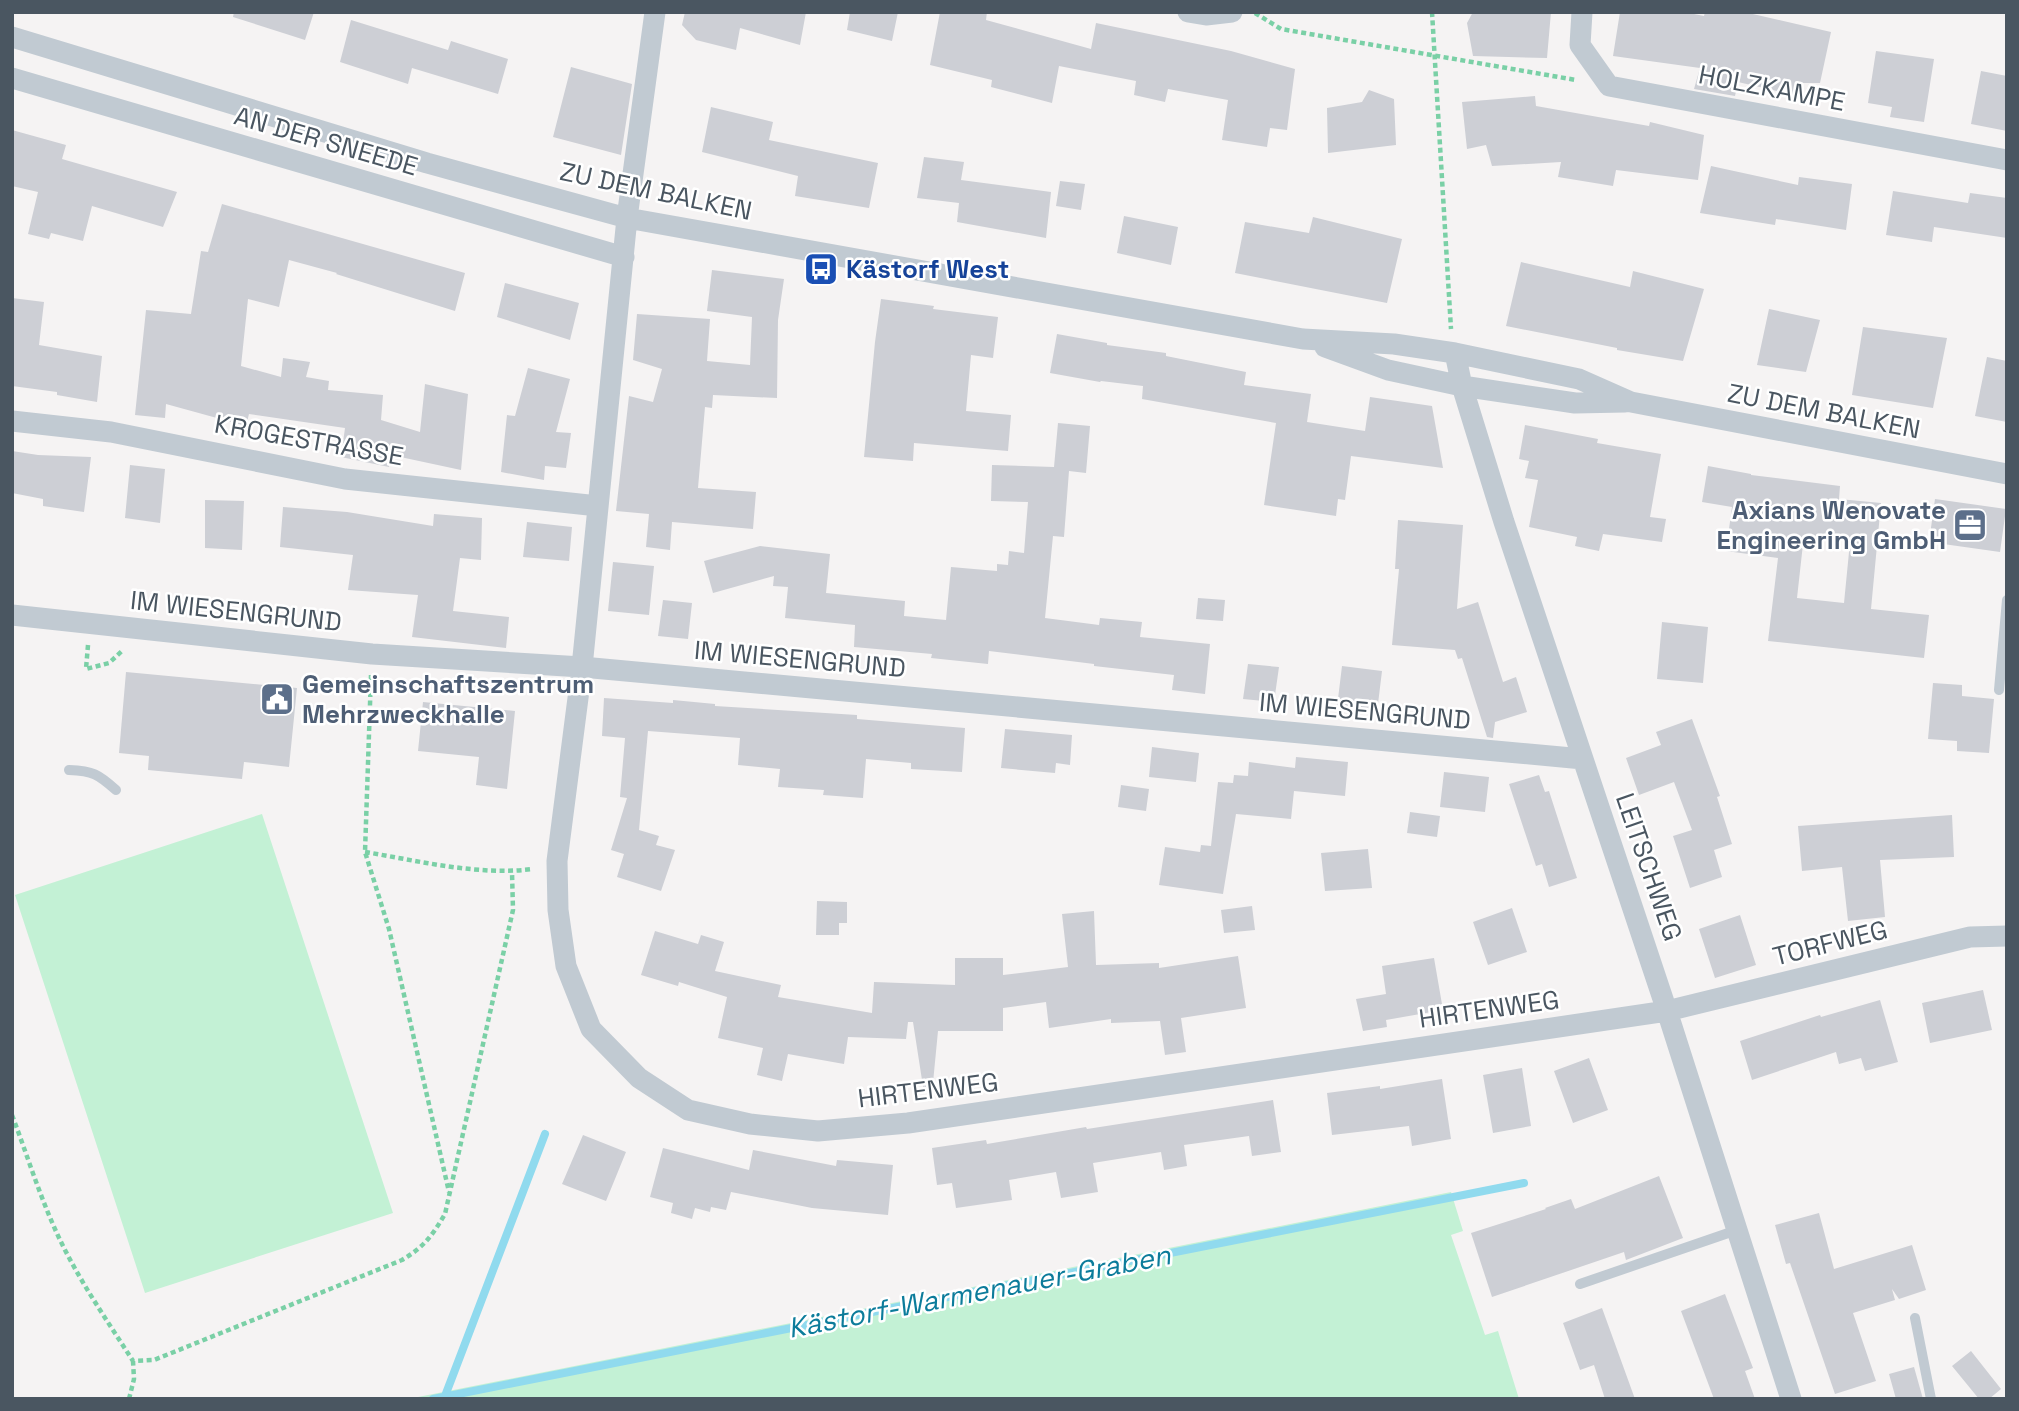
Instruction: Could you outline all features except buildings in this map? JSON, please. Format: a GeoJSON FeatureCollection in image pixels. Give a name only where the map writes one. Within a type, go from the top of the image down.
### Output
{"type":"FeatureCollection","features":[{"type":"Feature","properties":{"kind":"street"},"geometry":{"type":"LineString","coordinates":[[582,667],[627,218],[654,12]]}},
{"type":"Feature","properties":{"kind":"street"},"geometry":{"type":"LineString","coordinates":[[1188,12],[1206,15],[1232,12]]}},
{"type":"Feature","properties":{"kind":"street"},"geometry":{"type":"LineString","coordinates":[[1582,12],[1580,46],[1609,86]]}},
{"type":"Feature","properties":{"kind":"street","name":"ZU DEM BALKEN"},"geometry":{"type":"LineString","coordinates":[[12,37],[427,163],[627,218],[1303,339],[1394,344],[1455,353],[1579,379],[1631,402]]}},
{"type":"Feature","properties":{"kind":"street","name":"AN DER SNEEDE"},"geometry":{"type":"LineString","coordinates":[[12,78],[624,257]]}},
{"type":"Feature","properties":{"kind":"street","name":"HOLZKAMPE"},"geometry":{"type":"LineString","coordinates":[[1609,86],[2007,160]]}},
{"type":"Feature","properties":{"kind":"street","name":"ZU DEM BALKEN"},"geometry":{"type":"LineString","coordinates":[[1303,339],[1388,370],[1462,386],[1575,404],[1631,402],[2007,474]]}},
{"type":"Feature","properties":{"kind":"street","name":"LEITSCHWEG"},"geometry":{"type":"LineString","coordinates":[[1455,353],[1462,386],[1504,522],[1667,1011],[1791,1399]]}},
{"type":"Feature","properties":{"kind":"street","name":"KROGESTRASSE"},"geometry":{"type":"LineString","coordinates":[[12,421],[111,432],[345,479],[598,506]]}},
{"type":"Feature","properties":{"kind":"street","name":"IM WIESENGRUND"},"geometry":{"type":"LineString","coordinates":[[12,615],[372,654],[582,667],[1583,759]]}},
{"type":"Feature","properties":{"kind":"street","name":"HIRTENWEG"},"geometry":{"type":"LineString","coordinates":[[582,667],[557,861],[558,910],[566,966],[591,1029],[639,1078],[688,1110],[750,1124],[818,1131],[908,1123],[1667,1011]]}},
{"type":"Feature","properties":{"kind":"street","name":"TORFWEG"},"geometry":{"type":"LineString","coordinates":[[1667,1011],[1970,937],[2007,936]]}},
{"type":"Feature","properties":{"kind":"lane"},"geometry":{"type":"LineString","coordinates":[[1999,690],[2007,600]]}},
{"type":"Feature","properties":{"kind":"lane"},"geometry":{"type":"LineString","coordinates":[[69,770],[89,771],[100,775],[116,790]]}},
{"type":"Feature","properties":{"kind":"lane"},"geometry":{"type":"LineString","coordinates":[[1580,1284],[1738,1230]]}},
{"type":"Feature","properties":{"kind":"lane"},"geometry":{"type":"LineString","coordinates":[[1915,1318],[1931,1399]]}},
{"type":"Feature","properties":{"kind":"path"},"geometry":{"type":"LineString","coordinates":[[1254,12],[1281,29],[1609,86]]}},
{"type":"Feature","properties":{"kind":"path"},"geometry":{"type":"LineString","coordinates":[[1432,12],[1450,318],[1455,353]]}},
{"type":"Feature","properties":{"kind":"path"},"geometry":{"type":"LineString","coordinates":[[372,654],[365,852],[389,929],[450,1195]]}},
{"type":"Feature","properties":{"kind":"path"},"geometry":{"type":"LineString","coordinates":[[365,852],[459,867],[512,872],[545,868],[557,861]]}},
{"type":"Feature","properties":{"kind":"path"},"geometry":{"type":"LineString","coordinates":[[133,1361],[154,1360],[402,1260],[419,1250],[432,1236],[445,1214],[450,1195],[513,910],[512,872]]}},
{"type":"Feature","properties":{"kind":"path"},"geometry":{"type":"LineString","coordinates":[[12,1115],[48,1213],[65,1249],[133,1361],[134,1379],[129,1399]]}},
{"type":"Feature","properties":{"kind":"green space"},"geometry":{"type":"Polygon","coordinates":[[[262,814],[393,1213],[145,1293],[15,895],[262,814]]]}},
{"type":"Feature","properties":{"kind":"green space"},"geometry":{"type":"Polygon","coordinates":[[[1451,1192],[1463,1231],[1451,1235],[1485,1335],[1498,1331],[1519,1399],[408,1399],[1451,1192]]]}},
{"type":"Feature","properties":{"kind":"waterway"},"geometry":{"type":"LineString","coordinates":[[445,1396],[545,1134]]}},
{"type":"Feature","properties":{"kind":"waterway","name":"Kästorf-Warmenauer-Graben"},"geometry":{"type":"LineString","coordinates":[[433,1399],[1524,1183]]}},
{"type":"Feature","properties":{"kind":"place","name":"Kästorf West"},"geometry":{"type":"Point","coordinates":[821,269]}},
{"type":"Feature","properties":{"kind":"place","name":"Axians Wenovate Engineering GmbH"},"geometry":{"type":"Point","coordinates":[1970,525]}},
{"type":"Feature","properties":{"kind":"place","name":"Gemeinschaftszentrum Mehrzweckhalle"},"geometry":{"type":"Point","coordinates":[277,699]}}]}
